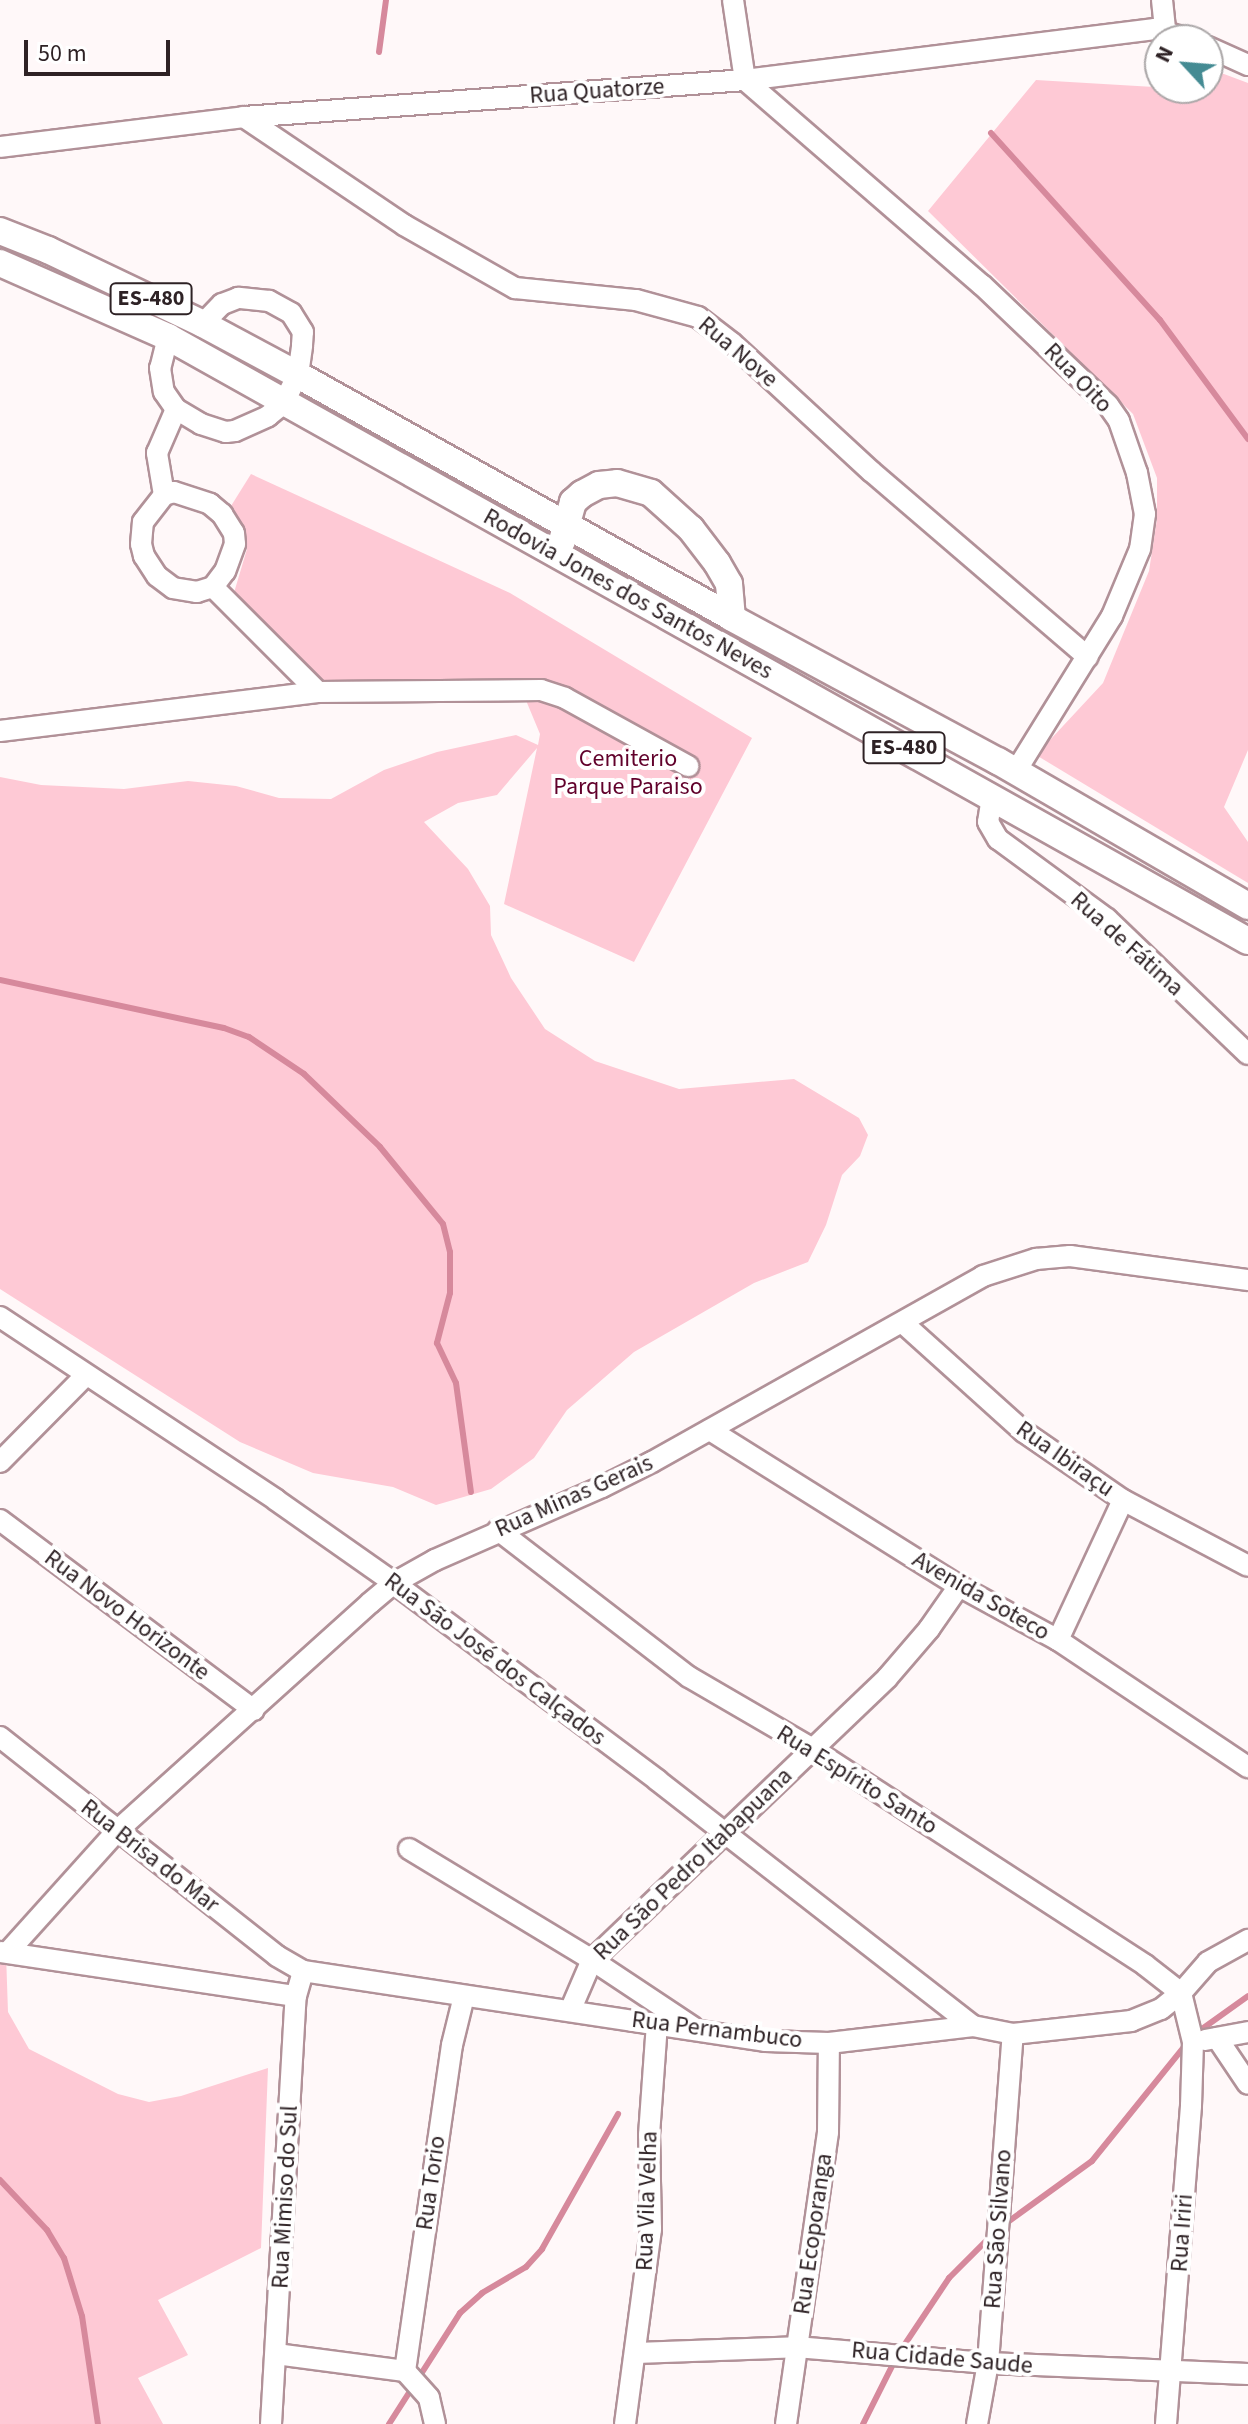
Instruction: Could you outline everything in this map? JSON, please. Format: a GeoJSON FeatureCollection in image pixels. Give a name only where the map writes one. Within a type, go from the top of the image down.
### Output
{"type":"FeatureCollection","features":[{"type":"Feature","properties":{"kind":"main road","name":"Rodovia Jones dos Santos Neves"},"geometry":{"type":"LineString","coordinates":[[0,231],[48,250],[203,324],[298,375],[732,618],[1016,771],[1248,906]]}},
{"type":"Feature","properties":{"kind":"main road","name":"Rodovia Jones dos Santos Neves"},"geometry":{"type":"LineString","coordinates":[[0,263],[168,337],[1248,941]]}},
{"type":"Feature","properties":{"kind":"main road"},"geometry":{"type":"LineString","coordinates":[[559,556],[573,502],[599,485],[617,483],[651,493],[691,529],[717,563],[729,584],[732,618]]}},
{"type":"Feature","properties":{"kind":"street"},"geometry":{"type":"LineString","coordinates":[[733,0],[745,80]]}},
{"type":"Feature","properties":{"kind":"street"},"geometry":{"type":"LineString","coordinates":[[1162,0],[1164,24]]}},
{"type":"Feature","properties":{"kind":"street","name":"Rua Quatorze"},"geometry":{"type":"LineString","coordinates":[[0,147],[244,117],[745,80],[1144,32]]}},
{"type":"Feature","properties":{"kind":"street"},"geometry":{"type":"LineString","coordinates":[[1224,54],[1248,65]]}},
{"type":"Feature","properties":{"kind":"street","name":"Rua Oito"},"geometry":{"type":"LineString","coordinates":[[745,80],[993,296],[1098,396],[1119,421],[1137,473],[1145,514],[1140,549],[1129,581],[1088,657],[1016,771]]}},
{"type":"Feature","properties":{"kind":"street","name":"Rua Nove"},"geometry":{"type":"LineString","coordinates":[[244,117],[404,225],[515,288],[636,300],[698,317],[732,343],[872,472],[1088,657]]}},
{"type":"Feature","properties":{"kind":"street"},"geometry":{"type":"LineString","coordinates":[[168,337],[160,368],[164,392],[176,409],[201,424],[226,432],[246,427],[283,404],[298,375],[303,332],[297,320],[280,306],[238,298],[222,304],[203,324]]}},
{"type":"Feature","properties":{"kind":"street"},"geometry":{"type":"LineString","coordinates":[[164,495],[157,453],[176,409]]}},
{"type":"Feature","properties":{"kind":"street"},"geometry":{"type":"LineString","coordinates":[[174,492],[196,497],[222,514],[229,523],[234,533],[232,554],[225,571],[213,587],[197,592],[173,588],[149,566],[141,544],[143,522],[164,495],[174,492]]}},
{"type":"Feature","properties":{"kind":"street"},"geometry":{"type":"LineString","coordinates":[[213,587],[318,692]]}},
{"type":"Feature","properties":{"kind":"street"},"geometry":{"type":"LineString","coordinates":[[0,731],[318,692],[541,690],[565,698],[688,766]]}},
{"type":"Feature","properties":{"kind":"street","name":"Rua de Fátima"},"geometry":{"type":"LineString","coordinates":[[992,797],[988,822],[998,839],[1107,919],[1248,1054]]}},
{"type":"Feature","properties":{"kind":"street","name":"Rua Minas Gerais"},"geometry":{"type":"LineString","coordinates":[[4,1952],[118,1830],[394,1583],[498,1530],[602,1487],[710,1430],[983,1276],[1051,1257],[1126,1261],[1248,1280]]}},
{"type":"Feature","properties":{"kind":"street","name":"Rua São José dos Calçados"},"geometry":{"type":"LineString","coordinates":[[0,1317],[276,1500],[394,1583],[973,2026]]}},
{"type":"Feature","properties":{"kind":"street","name":"Rua Ibiraçu"},"geometry":{"type":"LineString","coordinates":[[903,1323],[1024,1432],[1123,1500],[1248,1566]]}},
{"type":"Feature","properties":{"kind":"street"},"geometry":{"type":"LineString","coordinates":[[0,1462],[86,1375]]}},
{"type":"Feature","properties":{"kind":"street","name":"Avenida Soteco"},"geometry":{"type":"LineString","coordinates":[[710,1430],[959,1586],[1058,1640],[1248,1767]]}},
{"type":"Feature","properties":{"kind":"street"},"geometry":{"type":"LineString","coordinates":[[1058,1640],[1123,1500]]}},
{"type":"Feature","properties":{"kind":"street","name":"Rua Novo Horizonte"},"geometry":{"type":"LineString","coordinates":[[0,1520],[254,1710]]}},
{"type":"Feature","properties":{"kind":"street","name":"Rua Espírito Santo"},"geometry":{"type":"LineString","coordinates":[[498,1530],[689,1677],[811,1748],[1145,1965],[1181,1993]]}},
{"type":"Feature","properties":{"kind":"street","name":"Rua São Pedro Itabapuana"},"geometry":{"type":"LineString","coordinates":[[570,2011],[592,1960],[726,1835],[811,1748],[909,1655],[959,1586]]}},
{"type":"Feature","properties":{"kind":"street","name":"Rua Brisa do Mar"},"geometry":{"type":"LineString","coordinates":[[0,1737],[277,1956],[303,1971]]}},
{"type":"Feature","properties":{"kind":"street"},"geometry":{"type":"LineString","coordinates":[[409,1849],[592,1960],[696,2029]]}},
{"type":"Feature","properties":{"kind":"street","name":"Rua Pernambuco"},"geometry":{"type":"LineString","coordinates":[[303,1971],[765,2041],[829,2043],[898,2032],[973,2026],[1013,2034],[1131,2021],[1161,2009],[1181,1993],[1208,1962],[1248,1940]]}},
{"type":"Feature","properties":{"kind":"street"},"geometry":{"type":"LineString","coordinates":[[4,1952],[296,1996]]}},
{"type":"Feature","properties":{"kind":"street","name":"Rua Mimiso do Sul"},"geometry":{"type":"LineString","coordinates":[[271,2424],[296,1996],[303,1971]]}},
{"type":"Feature","properties":{"kind":"street"},"geometry":{"type":"LineString","coordinates":[[1181,1993],[1193,2042],[1248,2032]]}},
{"type":"Feature","properties":{"kind":"street","name":"Rua Torio"},"geometry":{"type":"LineString","coordinates":[[405,2371],[452,2045],[464,1996]]}},
{"type":"Feature","properties":{"kind":"street","name":"Rua Vila Velha"},"geometry":{"type":"LineString","coordinates":[[625,2424],[651,2229],[649,2135],[657,2024]]}},
{"type":"Feature","properties":{"kind":"street","name":"Rua São Silvano"},"geometry":{"type":"LineString","coordinates":[[977,2424],[988,2363],[1013,2034]]}},
{"type":"Feature","properties":{"kind":"street"},"geometry":{"type":"LineString","coordinates":[[1217,2038],[1248,2084]]}},
{"type":"Feature","properties":{"kind":"street","name":"Rua Iriri"},"geometry":{"type":"LineString","coordinates":[[1166,2424],[1193,2042]]}},
{"type":"Feature","properties":{"kind":"street","name":"Rua Ecoporanga"},"geometry":{"type":"LineString","coordinates":[[786,2424],[828,2132],[829,2043]]}},
{"type":"Feature","properties":{"kind":"street","name":"Rua Cidade Saude"},"geometry":{"type":"LineString","coordinates":[[636,2353],[796,2347],[988,2363],[1248,2374]]}},
{"type":"Feature","properties":{"kind":"street"},"geometry":{"type":"LineString","coordinates":[[276,2354],[405,2371],[429,2398],[435,2424]]}},
{"type":"Feature","properties":{"kind":"green space"},"geometry":{"type":"Polygon","coordinates":[[[1224,74],[1248,83],[1248,750],[1224,807],[1248,842],[1248,883],[1036,755],[1103,683],[1149,571],[1157,519],[1157,478],[1133,414],[928,211],[1036,80],[1144,86],[1144,104],[1224,104],[1224,74]]]}},
{"type":"Feature","properties":{"kind":"green space","name":"Cemiterio Parque Paraiso"},"geometry":{"type":"Polygon","coordinates":[[[251,474],[510,593],[752,738],[634,962],[504,904],[537,748],[497,795],[458,803],[424,822],[468,869],[490,906],[491,935],[511,978],[545,1029],[595,1061],[679,1089],[794,1079],[859,1118],[868,1135],[860,1156],[842,1175],[826,1225],[808,1262],[754,1283],[634,1352],[567,1410],[534,1458],[491,1489],[436,1505],[393,1487],[313,1473],[240,1442],[0,1289],[0,777],[41,785],[124,789],[188,781],[236,786],[279,798],[331,799],[384,770],[437,752],[516,735],[538,745],[540,734],[520,686],[328,690],[233,596],[247,549],[231,506],[251,474]]]}},
{"type":"Feature","properties":{"kind":"green space"},"geometry":{"type":"Polygon","coordinates":[[[6,1954],[8,2012],[29,2049],[118,2094],[149,2102],[181,2096],[268,2068],[261,2248],[158,2300],[188,2355],[138,2378],[163,2424],[0,2424],[0,1955],[6,1954]]]}},
{"type":"Feature","properties":{"kind":"waterway"},"geometry":{"type":"LineString","coordinates":[[379,52],[386,0]]}},
{"type":"Feature","properties":{"kind":"waterway"},"geometry":{"type":"LineString","coordinates":[[991,133],[1160,320],[1248,439]]}},
{"type":"Feature","properties":{"kind":"waterway"},"geometry":{"type":"LineString","coordinates":[[0,980],[224,1028],[249,1037],[304,1074],[380,1147],[443,1224],[450,1252],[450,1293],[437,1343],[456,1383],[471,1492]]}},
{"type":"Feature","properties":{"kind":"waterway"},"geometry":{"type":"LineString","coordinates":[[1195,2034],[1248,1996]]}},
{"type":"Feature","properties":{"kind":"waterway"},"geometry":{"type":"LineString","coordinates":[[1005,2224],[1092,2161],[1188,2042]]}},
{"type":"Feature","properties":{"kind":"waterway"},"geometry":{"type":"LineString","coordinates":[[389,2424],[460,2313],[482,2293],[526,2267],[542,2249],[618,2114]]}},
{"type":"Feature","properties":{"kind":"waterway"},"geometry":{"type":"LineString","coordinates":[[0,2180],[47,2230],[64,2258],[82,2316],[98,2424]]}},
{"type":"Feature","properties":{"kind":"waterway"},"geometry":{"type":"LineString","coordinates":[[863,2424],[897,2356],[949,2278],[993,2234]]}}]}
